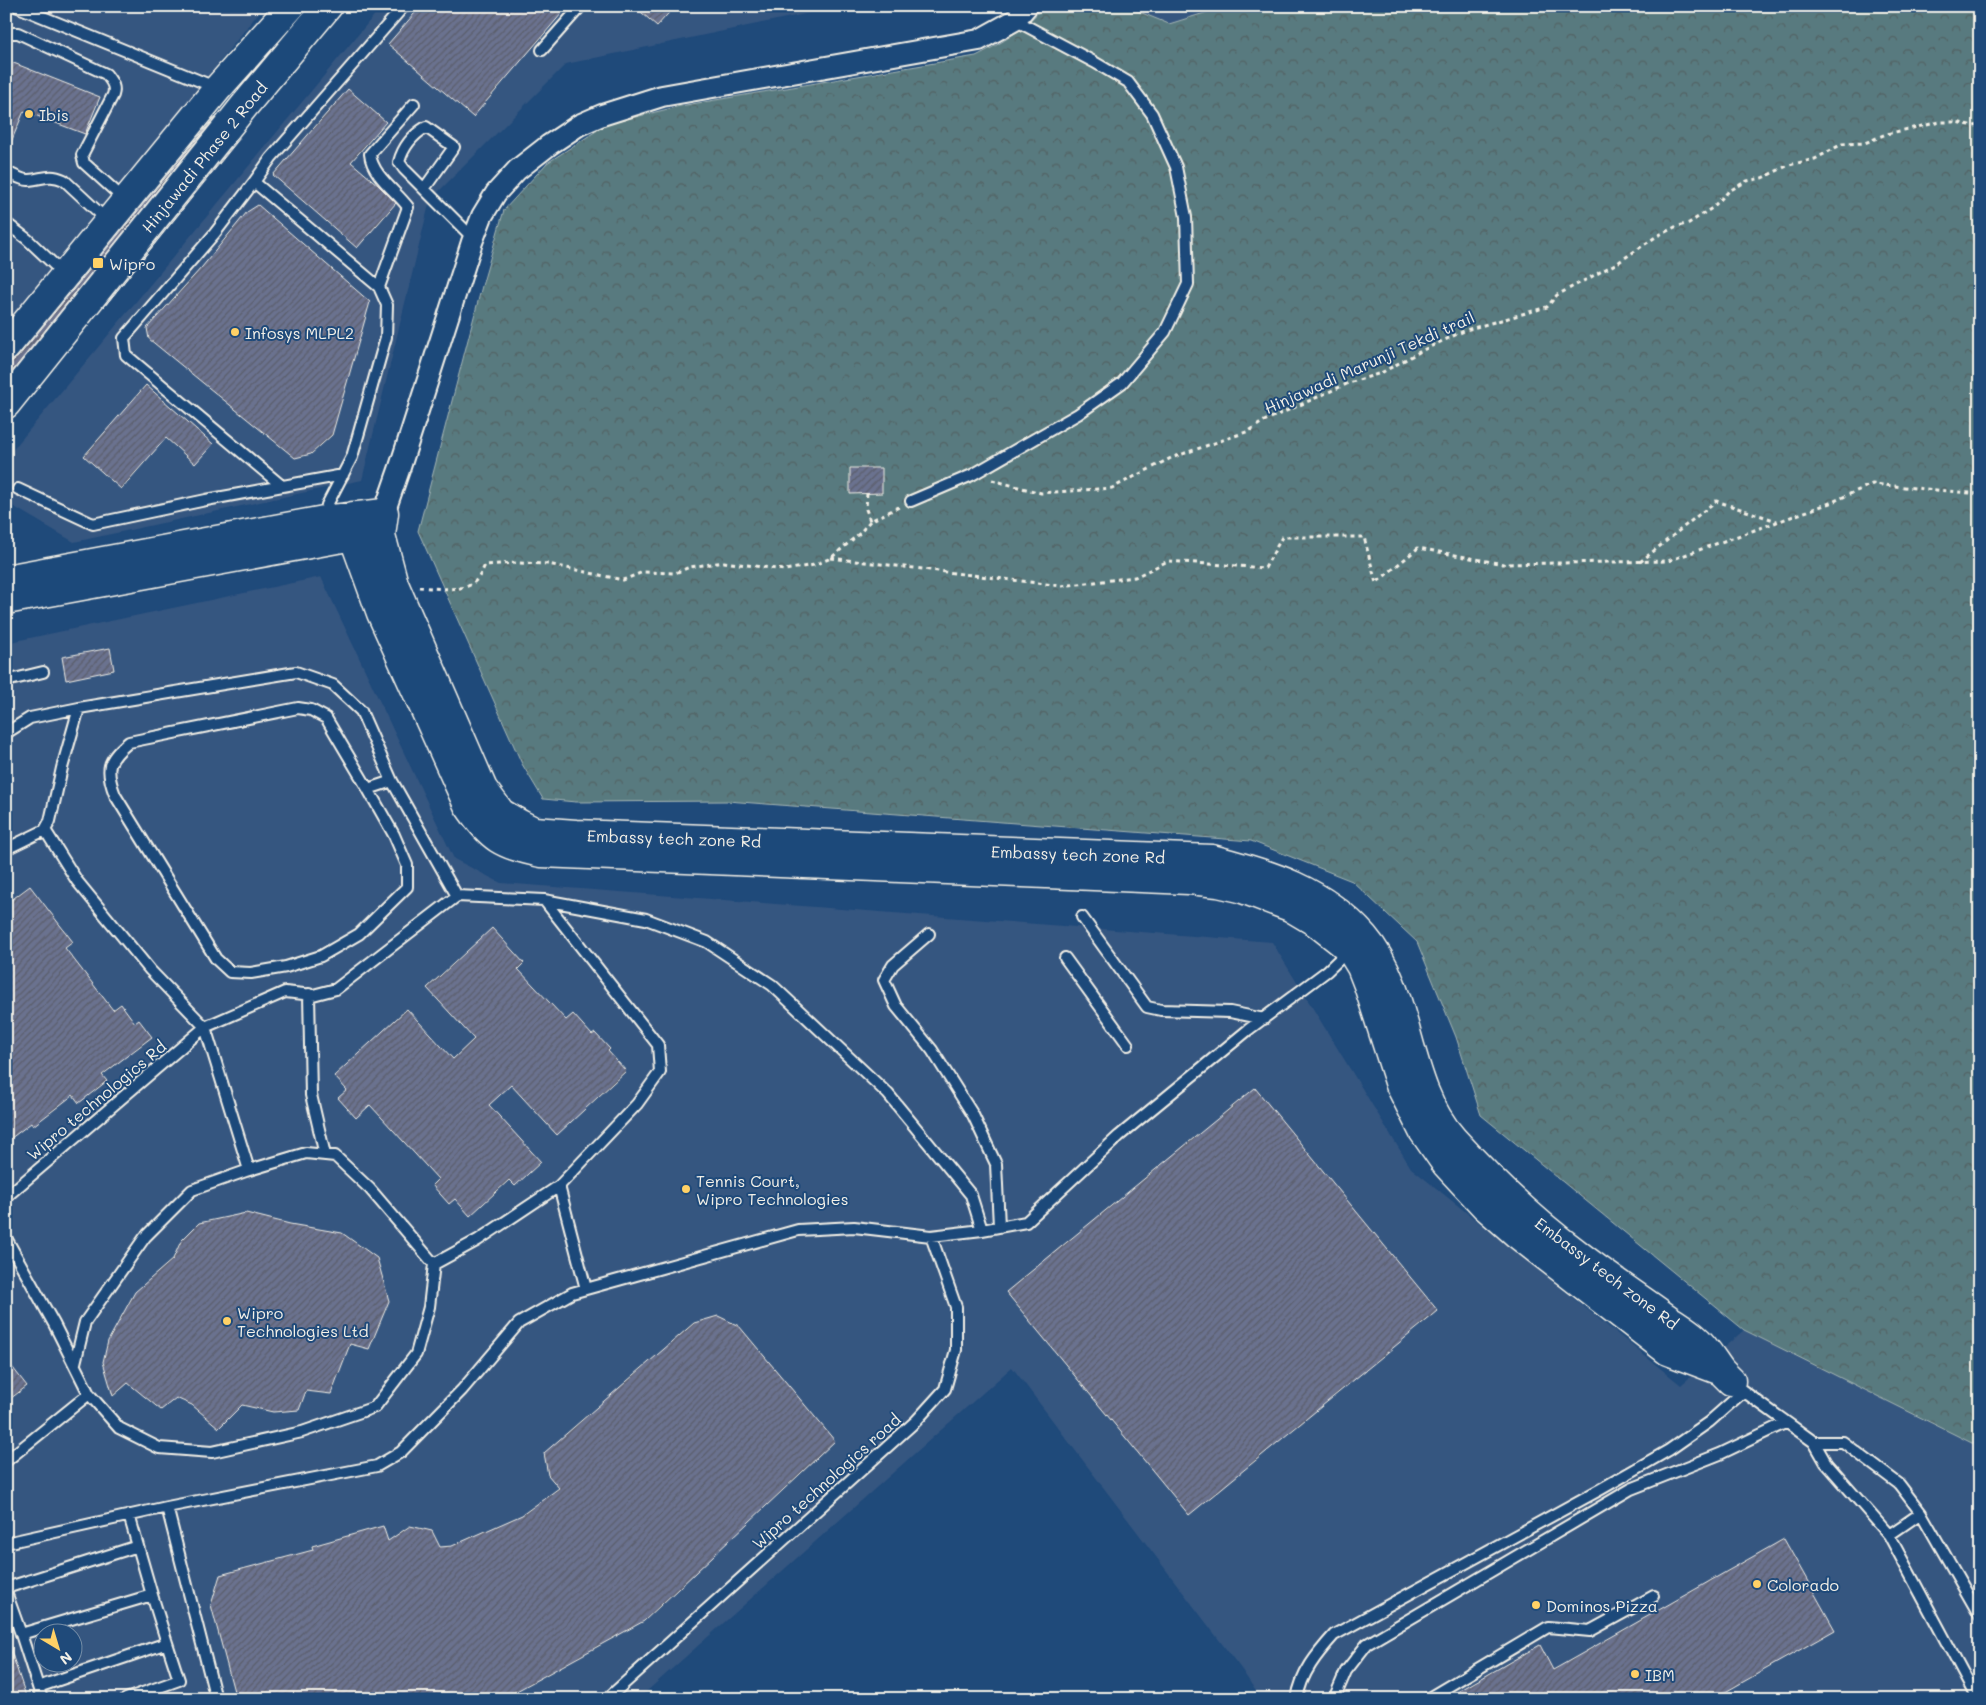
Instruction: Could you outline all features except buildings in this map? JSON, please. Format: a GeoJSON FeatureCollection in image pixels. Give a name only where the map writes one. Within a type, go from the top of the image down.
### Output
{"type":"FeatureCollection","features":[{"type":"Feature","properties":{"kind":"street","name":"Hinjawadi Phase 2 Road"},"geometry":{"type":"LineString","coordinates":[[6,347],[218,88],[292,6]]}},
{"type":"Feature","properties":{"kind":"street","name":"Hinjawadi Phase 2 Road"},"geometry":{"type":"LineString","coordinates":[[6,404],[245,105],[328,6]]}},
{"type":"Feature","properties":{"kind":"street"},"geometry":{"type":"LineString","coordinates":[[6,600],[353,526],[382,524],[473,238],[482,216],[496,192],[517,170],[579,125],[602,115],[662,96],[979,40],[1021,13]]}},
{"type":"Feature","properties":{"kind":"street"},"geometry":{"type":"LineString","coordinates":[[6,579],[324,520],[353,526]]}},
{"type":"Feature","properties":{"kind":"street","name":"Embassy tech zone Rd"},"geometry":{"type":"LineString","coordinates":[[382,524],[394,584],[483,789],[501,813],[534,831],[586,835],[1212,859],[1267,874],[1315,895],[1342,916],[1357,943],[1379,959],[1390,982],[1413,1056],[1430,1102],[1452,1138],[1516,1203],[1575,1253],[1591,1278],[1696,1339],[1732,1381]]}},
{"type":"Feature","properties":{"kind":"street"},"geometry":{"type":"LineString","coordinates":[[353,526],[381,613],[468,804],[482,825],[496,838],[511,846],[541,853],[1179,879],[1218,883],[1240,888],[1290,907],[1357,943]]}},
{"type":"Feature","properties":{"kind":"lane"},"geometry":{"type":"LineString","coordinates":[[16,6],[218,88]]}},
{"type":"Feature","properties":{"kind":"lane"},"geometry":{"type":"LineString","coordinates":[[282,486],[126,355],[124,338],[215,232],[271,158],[404,6]]}},
{"type":"Feature","properties":{"kind":"lane"},"geometry":{"type":"LineString","coordinates":[[542,50],[581,6]]}},
{"type":"Feature","properties":{"kind":"lane"},"geometry":{"type":"LineString","coordinates":[[911,501],[972,474],[1078,414],[1122,383],[1165,332],[1188,284],[1186,217],[1178,176],[1176,167],[1152,114],[1128,82],[1094,62],[1021,13]]}},
{"type":"Feature","properties":{"kind":"lane"},"geometry":{"type":"LineString","coordinates":[[6,33],[18,33],[106,74],[113,83],[114,95],[82,155],[84,163],[126,201]]}},
{"type":"Feature","properties":{"kind":"lane"},"geometry":{"type":"LineString","coordinates":[[379,287],[408,207],[379,175],[371,162],[370,154],[414,104]]}},
{"type":"Feature","properties":{"kind":"lane"},"geometry":{"type":"LineString","coordinates":[[424,189],[454,147],[426,127],[416,133],[402,152],[399,162],[404,169],[424,189],[473,238]]}},
{"type":"Feature","properties":{"kind":"lane"},"geometry":{"type":"LineString","coordinates":[[6,172],[29,180],[57,177],[64,180],[109,222]]}},
{"type":"Feature","properties":{"kind":"lane"},"geometry":{"type":"LineString","coordinates":[[254,182],[379,287],[387,305],[386,336],[352,456],[327,506],[324,520]]}},
{"type":"Feature","properties":{"kind":"lane"},"geometry":{"type":"LineString","coordinates":[[8,226],[64,275]]}},
{"type":"Feature","properties":{"kind":"lane"},"geometry":{"type":"LineString","coordinates":[[18,489],[93,524],[343,475]]}},
{"type":"Feature","properties":{"kind":"lane"},"geometry":{"type":"LineString","coordinates":[[6,681],[43,672]]}},
{"type":"Feature","properties":{"kind":"lane"},"geometry":{"type":"LineString","coordinates":[[6,733],[30,718],[79,708],[296,672],[333,684],[361,711],[392,781],[457,896],[544,900],[646,919],[707,942],[772,984],[888,1094],[971,1195],[982,1230]]}},
{"type":"Feature","properties":{"kind":"lane"},"geometry":{"type":"LineString","coordinates":[[6,849],[45,830],[50,821],[62,768],[79,708]]}},
{"type":"Feature","properties":{"kind":"lane"},"geometry":{"type":"LineString","coordinates":[[298,708],[312,710],[326,718],[368,789],[394,834],[407,865],[407,887],[359,934],[321,956],[286,967],[269,970],[251,973],[230,972],[216,959],[115,796],[109,779],[110,762],[116,752],[129,742],[298,708]]}},
{"type":"Feature","properties":{"kind":"lane"},"geometry":{"type":"LineString","coordinates":[[368,789],[392,781]]}},
{"type":"Feature","properties":{"kind":"lane"},"geometry":{"type":"LineString","coordinates":[[45,830],[77,881],[150,970],[206,1027],[249,1170]]}},
{"type":"Feature","properties":{"kind":"lane","name":"Wipro technologics Rd"},"geometry":{"type":"LineString","coordinates":[[6,1197],[206,1027],[284,992],[309,994],[336,989],[457,896]]}},
{"type":"Feature","properties":{"kind":"lane"},"geometry":{"type":"LineString","coordinates":[[434,1264],[478,1240],[559,1186],[637,1104],[660,1072],[658,1045],[544,900]]}},
{"type":"Feature","properties":{"kind":"lane"},"geometry":{"type":"LineString","coordinates":[[1082,917],[1147,1007],[1161,1010],[1230,1012],[1264,1019]]}},
{"type":"Feature","properties":{"kind":"lane"},"geometry":{"type":"LineString","coordinates":[[929,934],[893,965],[884,980],[896,1006],[932,1050],[973,1116],[996,1164],[1000,1226]]}},
{"type":"Feature","properties":{"kind":"lane"},"geometry":{"type":"LineString","coordinates":[[6,1543],[167,1507],[377,1466],[401,1452],[422,1431],[462,1390],[519,1323],[572,1293],[798,1230],[854,1227],[931,1236],[1026,1222],[1119,1136],[1264,1019],[1327,971],[1357,943]]}},
{"type":"Feature","properties":{"kind":"lane"},"geometry":{"type":"LineString","coordinates":[[1064,958],[1128,1046]]}},
{"type":"Feature","properties":{"kind":"lane"},"geometry":{"type":"LineString","coordinates":[[309,994],[312,1095],[325,1155]]}},
{"type":"Feature","properties":{"kind":"lane"},"geometry":{"type":"LineString","coordinates":[[6,1238],[75,1363],[89,1394],[119,1428],[159,1448],[212,1452],[302,1432],[375,1407],[416,1354],[429,1307],[434,1264],[370,1189],[335,1156],[306,1153],[192,1190],[145,1237],[85,1322],[75,1363]]}},
{"type":"Feature","properties":{"kind":"lane"},"geometry":{"type":"LineString","coordinates":[[559,1186],[586,1289]]}},
{"type":"Feature","properties":{"kind":"lane","name":"Wipro technologics road"},"geometry":{"type":"LineString","coordinates":[[607,1699],[916,1421],[945,1389],[956,1350],[956,1307],[931,1236]]}},
{"type":"Feature","properties":{"kind":"lane"},"geometry":{"type":"LineString","coordinates":[[1298,1699],[1304,1676],[1315,1656],[1334,1635],[1669,1450],[1709,1422],[1732,1381],[1785,1423],[1814,1442],[1826,1463],[1889,1535],[1977,1699]]}},
{"type":"Feature","properties":{"kind":"lane"},"geometry":{"type":"LineString","coordinates":[[6,1461],[89,1394]]}},
{"type":"Feature","properties":{"kind":"lane"},"geometry":{"type":"LineString","coordinates":[[1334,1699],[1346,1671],[1367,1644],[1631,1490],[1720,1454],[1785,1423]]}},
{"type":"Feature","properties":{"kind":"lane"},"geometry":{"type":"LineString","coordinates":[[1814,1442],[1843,1442],[1898,1484],[1921,1513],[1980,1616]]}},
{"type":"Feature","properties":{"kind":"lane"},"geometry":{"type":"LineString","coordinates":[[167,1507],[216,1699]]}},
{"type":"Feature","properties":{"kind":"lane"},"geometry":{"type":"LineString","coordinates":[[1889,1535],[1921,1513]]}},
{"type":"Feature","properties":{"kind":"lane"},"geometry":{"type":"LineString","coordinates":[[126,1699],[178,1680],[129,1515]]}},
{"type":"Feature","properties":{"kind":"lane"},"geometry":{"type":"LineString","coordinates":[[42,1699],[6,1590],[138,1546]]}},
{"type":"Feature","properties":{"kind":"lane"},"geometry":{"type":"LineString","coordinates":[[21,1634],[152,1595]]}},
{"type":"Feature","properties":{"kind":"lane"},"geometry":{"type":"LineString","coordinates":[[1427,1699],[1548,1628],[1590,1631],[1654,1596]]}},
{"type":"Feature","properties":{"kind":"lane"},"geometry":{"type":"LineString","coordinates":[[38,1687],[167,1643]]}},
{"type":"Feature","properties":{"kind":"path","name":"Hinjawadi Marunji Tekdi trail"},"geometry":{"type":"LineString","coordinates":[[972,474],[1041,493],[1112,488],[1171,458],[1249,431],[1264,421],[1349,383],[1381,373],[1421,351],[1466,330],[1547,307],[1557,295],[1619,262],[1657,236],[1675,227],[1690,223],[1712,208],[1730,191],[1746,181],[1762,178],[1789,165],[1815,159],[1842,144],[1865,144],[1886,134],[1940,122],[1980,125]]}},
{"type":"Feature","properties":{"kind":"path"},"geometry":{"type":"LineString","coordinates":[[831,558],[1062,586],[1135,577],[1168,561],[1265,568],[1282,537],[1364,536],[1376,582],[1418,548],[1503,564],[1668,562],[1830,503],[1872,484],[1980,494]]}},
{"type":"Feature","properties":{"kind":"path"},"geometry":{"type":"LineString","coordinates":[[867,493],[866,509],[870,521]]}},
{"type":"Feature","properties":{"kind":"path"},"geometry":{"type":"LineString","coordinates":[[394,584],[432,588],[467,587],[479,578],[485,565],[496,564],[548,564],[623,580],[643,572],[675,573],[690,566],[724,562],[785,570],[814,565],[831,558],[860,533],[870,521],[911,501]]}},
{"type":"Feature","properties":{"kind":"path"},"geometry":{"type":"LineString","coordinates":[[1640,562],[1716,501],[1778,522]]}},
{"type":"Feature","properties":{"kind":"shaded area"},"geometry":{"type":"Polygon","coordinates":[[[6,6],[264,6],[6,330],[6,6]]]}},
{"type":"Feature","properties":{"kind":"shaded area"},"geometry":{"type":"Polygon","coordinates":[[[382,6],[843,6],[566,64],[430,200],[362,480],[74,542],[6,502],[6,458],[382,6]]]}},
{"type":"Feature","properties":{"kind":"shaded area"},"geometry":{"type":"Polygon","coordinates":[[[1101,6],[1265,6],[1172,34],[1101,6]]]}},
{"type":"Feature","properties":{"kind":"shaded area"},"geometry":{"type":"Polygon","coordinates":[[[321,577],[454,859],[501,883],[1272,942],[1411,1168],[1681,1385],[1744,1330],[1980,1447],[1980,1699],[1261,1699],[1242,1670],[1012,1367],[638,1699],[6,1699],[6,643],[321,577]]]}},
{"type":"Feature","properties":{"kind":"green space"},"geometry":{"type":"Polygon","coordinates":[[[1044,6],[1125,6],[1169,24],[1227,6],[1980,6],[1980,1447],[1744,1330],[1481,1115],[1456,1037],[1417,942],[1352,881],[1251,841],[727,801],[576,802],[543,799],[522,764],[418,531],[482,286],[504,210],[547,163],[607,124],[680,106],[976,56],[1013,35],[1044,6]]]}},
{"type":"Feature","properties":{"kind":"place","name":"Ibis"},"geometry":{"type":"Point","coordinates":[29,114]}},
{"type":"Feature","properties":{"kind":"place","name":"Wipro"},"geometry":{"type":"Point","coordinates":[98,263]}},
{"type":"Feature","properties":{"kind":"place","name":"Infosys MLPL2"},"geometry":{"type":"Point","coordinates":[235,332]}},
{"type":"Feature","properties":{"kind":"place","name":"Tennis Court, Wipro Technologies"},"geometry":{"type":"Point","coordinates":[686,1189]}},
{"type":"Feature","properties":{"kind":"place","name":"Wipro Technologies Ltd"},"geometry":{"type":"Point","coordinates":[227,1321]}},
{"type":"Feature","properties":{"kind":"place","name":"Colorado"},"geometry":{"type":"Point","coordinates":[1757,1584]}},
{"type":"Feature","properties":{"kind":"place","name":"Dominos Pizza"},"geometry":{"type":"Point","coordinates":[1536,1605]}},
{"type":"Feature","properties":{"kind":"place","name":"IBM"},"geometry":{"type":"Point","coordinates":[1635,1674]}}]}
